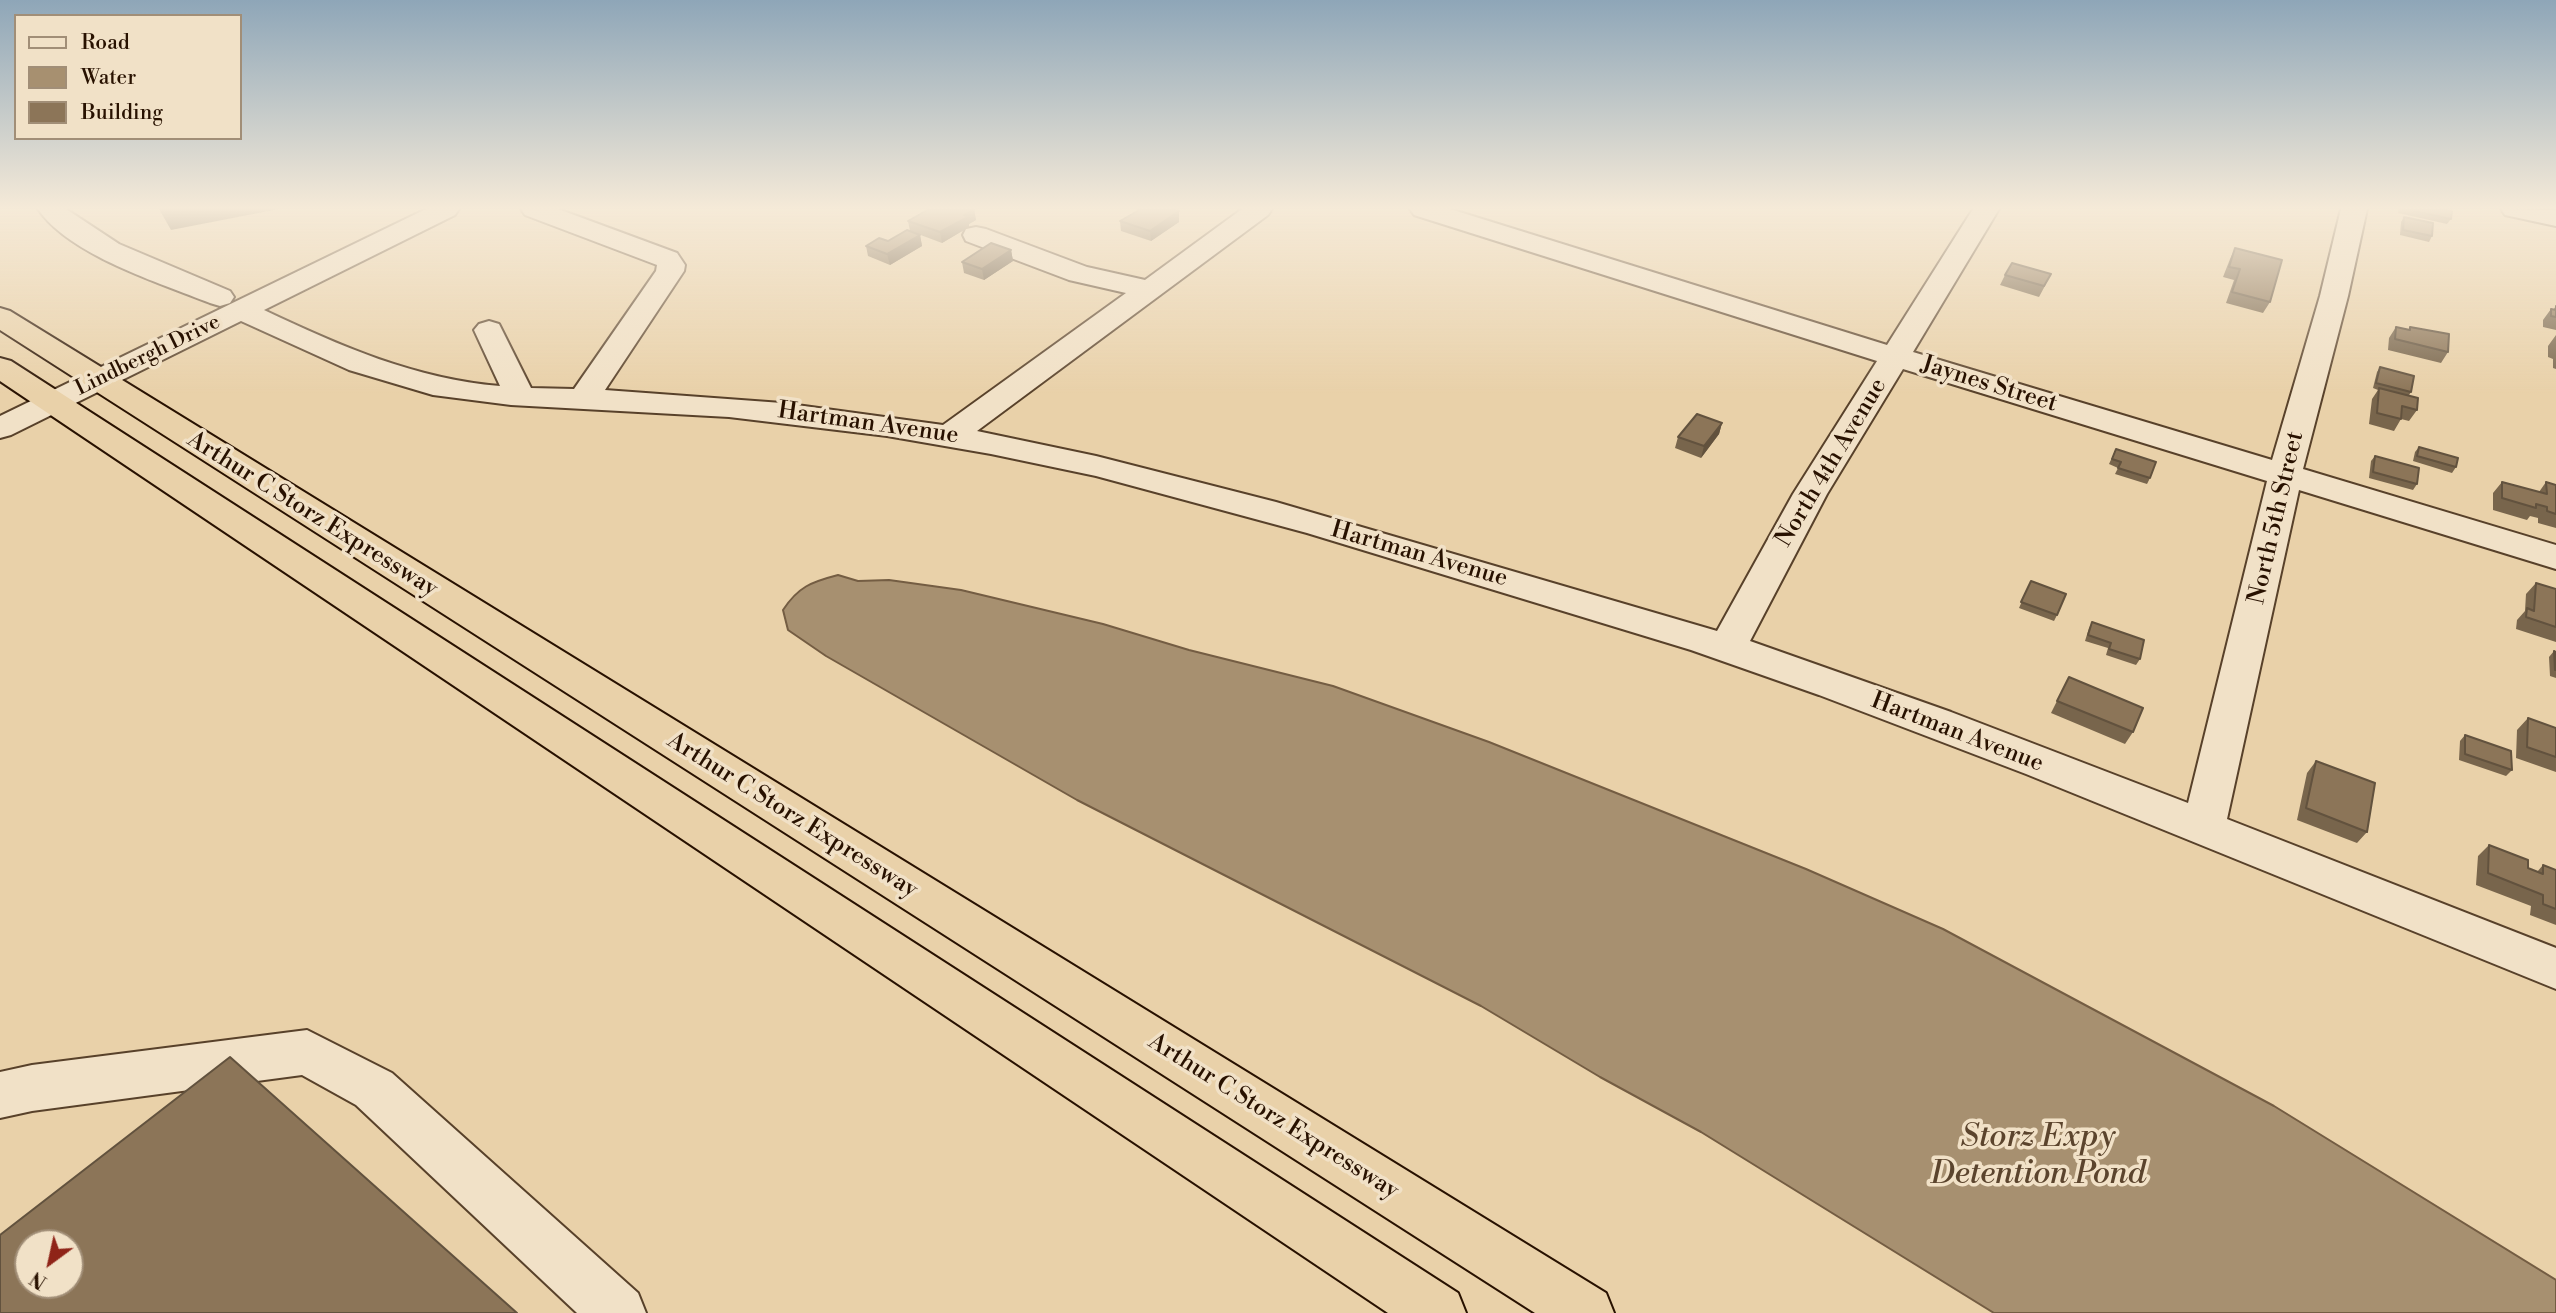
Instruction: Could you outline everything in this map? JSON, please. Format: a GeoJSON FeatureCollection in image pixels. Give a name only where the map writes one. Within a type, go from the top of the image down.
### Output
{"type":"FeatureCollection","features":[{"type":"Feature","properties":{"kind":"highway","name":"Arthur C Storz Expressway"},"geometry":{"type":"LineString","coordinates":[[0,317],[1586,1313]]}},
{"type":"Feature","properties":{"kind":"highway","name":"Arthur C Storz Expressway"},"geometry":{"type":"LineString","coordinates":[[0,367],[1438,1313]]}},
{"type":"Feature","properties":{"kind":"street","name":"Hartman Avenue"},"geometry":{"type":"LineString","coordinates":[[156,270],[390,374],[427,385],[511,396],[770,411],[951,435],[1232,500],[1440,560],[1727,648],[1962,734],[2556,969]]}},
{"type":"Feature","properties":{"kind":"street","name":"Lindbergh Drive"},"geometry":{"type":"LineString","coordinates":[[230,303],[290,270]]}},
{"type":"Feature","properties":{"kind":"street","name":"Lindbergh Drive"},"geometry":{"type":"LineString","coordinates":[[0,428],[41,395],[230,303],[305,270]]}},
{"type":"Feature","properties":{"kind":"street"},"geometry":{"type":"LineString","coordinates":[[583,399],[670,270]]}},
{"type":"Feature","properties":{"kind":"street"},"geometry":{"type":"LineString","coordinates":[[1069,270],[1149,289]]}},
{"type":"Feature","properties":{"kind":"street"},"geometry":{"type":"LineString","coordinates":[[951,435],[1175,270]]}},
{"type":"Feature","properties":{"kind":"street","name":"Jaynes Street"},"geometry":{"type":"LineString","coordinates":[[1620,270],[2556,557]]}},
{"type":"Feature","properties":{"kind":"street","name":"North 4th Avenue"},"geometry":{"type":"LineString","coordinates":[[1727,648],[1810,494],[1948,270]]}},
{"type":"Feature","properties":{"kind":"street","name":"North 5th Street"},"geometry":{"type":"LineString","coordinates":[[2203,829],[2286,474],[2338,270]]}},
{"type":"Feature","properties":{"kind":"street"},"geometry":{"type":"LineString","coordinates":[[489,330],[516,386],[511,396]]}},
{"type":"Feature","properties":{"kind":"street","name":"Lindbergh Drive"},"geometry":{"type":"LineString","coordinates":[[0,401],[41,395]]}},
{"type":"Feature","properties":{"kind":"street"},"geometry":{"type":"LineString","coordinates":[[0,1095],[32,1088],[307,1052],[374,1088],[618,1313]]}},
{"type":"Feature","properties":{"kind":"water","name":"Storz Expy Detention Pond"},"geometry":{"type":"Polygon","coordinates":[[[838,575],[858,581],[889,580],[961,590],[1103,624],[1189,650],[1333,686],[1489,742],[1806,869],[1943,929],[2274,1106],[2556,1280],[2556,1313],[1994,1313],[1701,1132],[1600,1077],[1481,1006],[1077,800],[826,656],[788,630],[783,610],[806,586],[838,575]]]}},
{"type":"Feature","properties":{"kind":"building"},"geometry":{"type":"Polygon","coordinates":[[[2008,270],[2038,270],[2051,274],[2044,286],[2005,275],[2008,270]]]}},
{"type":"Feature","properties":{"kind":"building"},"geometry":{"type":"Polygon","coordinates":[[[2240,270],[2279,270],[2270,302],[2232,292],[2240,270]]]}},
{"type":"Feature","properties":{"kind":"building"},"geometry":{"type":"Polygon","coordinates":[[[2551,309],[2556,310],[2556,317],[2551,316],[2551,309]]]}},
{"type":"Feature","properties":{"kind":"building"},"geometry":{"type":"Polygon","coordinates":[[[2396,327],[2449,334],[2448,352],[2395,339],[2396,327]]]}},
{"type":"Feature","properties":{"kind":"building"},"geometry":{"type":"Polygon","coordinates":[[[2380,367],[2414,376],[2411,392],[2376,383],[2380,367]]]}},
{"type":"Feature","properties":{"kind":"building"},"geometry":{"type":"Polygon","coordinates":[[[2379,388],[2418,398],[2417,410],[2402,406],[2401,419],[2377,413],[2379,388]]]}},
{"type":"Feature","properties":{"kind":"building"},"geometry":{"type":"Polygon","coordinates":[[[1697,414],[1722,423],[1704,446],[1678,437],[1697,414]]]}},
{"type":"Feature","properties":{"kind":"building"},"geometry":{"type":"Polygon","coordinates":[[[2419,447],[2458,458],[2456,467],[2417,456],[2419,447]]]}},
{"type":"Feature","properties":{"kind":"building"},"geometry":{"type":"Polygon","coordinates":[[[2116,449],[2156,462],[2150,478],[2118,468],[2121,462],[2112,459],[2116,449]]]}},
{"type":"Feature","properties":{"kind":"building"},"geometry":{"type":"Polygon","coordinates":[[[2375,456],[2419,468],[2417,484],[2373,472],[2375,456]]]}},
{"type":"Feature","properties":{"kind":"building"},"geometry":{"type":"Polygon","coordinates":[[[2502,482],[2547,494],[2546,482],[2556,485],[2556,514],[2547,511],[2547,507],[2536,504],[2536,508],[2502,498],[2502,482]]]}},
{"type":"Feature","properties":{"kind":"building"},"geometry":{"type":"Polygon","coordinates":[[[2031,581],[2066,594],[2057,615],[2021,602],[2031,581]]]}},
{"type":"Feature","properties":{"kind":"building"},"geometry":{"type":"Polygon","coordinates":[[[2536,583],[2556,589],[2556,627],[2526,617],[2527,608],[2534,611],[2536,583]]]}},
{"type":"Feature","properties":{"kind":"building"},"geometry":{"type":"Polygon","coordinates":[[[2092,622],[2144,640],[2140,659],[2109,649],[2111,643],[2088,635],[2092,622]]]}},
{"type":"Feature","properties":{"kind":"building"},"geometry":{"type":"Polygon","coordinates":[[[2069,677],[2143,708],[2133,732],[2057,701],[2069,677]]]}},
{"type":"Feature","properties":{"kind":"building"},"geometry":{"type":"Polygon","coordinates":[[[2528,718],[2556,728],[2556,757],[2527,747],[2528,718]]]}},
{"type":"Feature","properties":{"kind":"building"},"geometry":{"type":"Polygon","coordinates":[[[2465,735],[2511,751],[2512,770],[2465,754],[2465,735]]]}},
{"type":"Feature","properties":{"kind":"building"},"geometry":{"type":"Polygon","coordinates":[[[2316,761],[2375,783],[2367,832],[2306,808],[2316,761]]]}},
{"type":"Feature","properties":{"kind":"building"},"geometry":{"type":"Polygon","coordinates":[[[2489,845],[2528,860],[2528,868],[2543,874],[2543,865],[2556,870],[2556,909],[2543,904],[2543,895],[2488,873],[2489,845]]]}},
{"type":"Feature","properties":{"kind":"building"},"geometry":{"type":"Polygon","coordinates":[[[230,1057],[517,1313],[0,1313],[0,1235],[230,1057]]]}}]}
